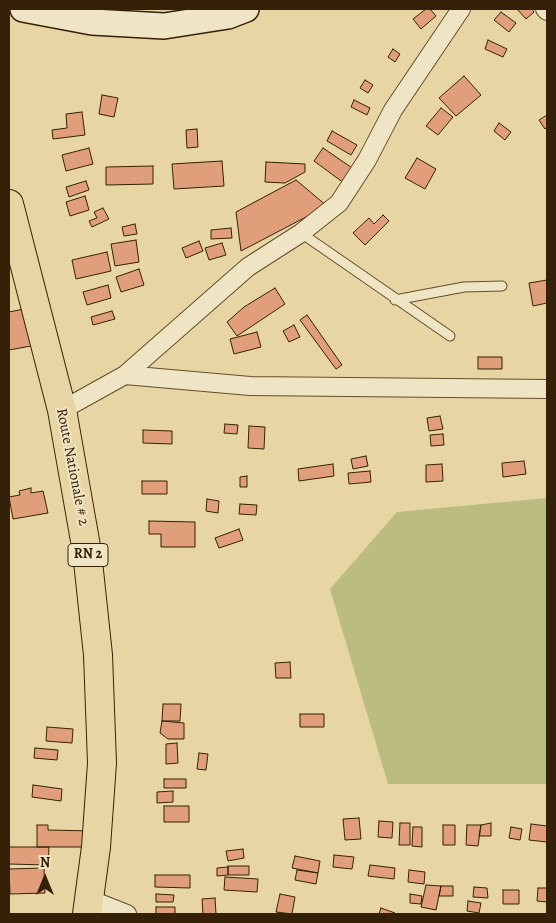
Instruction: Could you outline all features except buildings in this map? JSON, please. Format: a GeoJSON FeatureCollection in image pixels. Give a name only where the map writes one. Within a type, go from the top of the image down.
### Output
{"type":"FeatureCollection","features":[{"type":"Feature","properties":{"kind":"main road","name":"Route Nationale # 2"},"geometry":{"type":"LineString","coordinates":[[9,204],[62,410],[88,552],[98,655],[102,763],[96,847],[88,907]]}},
{"type":"Feature","properties":{"kind":"street"},"geometry":{"type":"LineString","coordinates":[[23,9],[92,22],[164,26],[228,16],[246,9]]}},
{"type":"Feature","properties":{"kind":"street"},"geometry":{"type":"LineString","coordinates":[[62,410],[125,375],[248,267],[301,233],[339,203],[367,160],[393,110],[461,9]]}},
{"type":"Feature","properties":{"kind":"street"},"geometry":{"type":"LineString","coordinates":[[125,375],[250,386],[547,389]]}},
{"type":"Feature","properties":{"kind":"street"},"geometry":{"type":"LineString","coordinates":[[88,907],[127,914]]}},
{"type":"Feature","properties":{"kind":"lane"},"geometry":{"type":"LineString","coordinates":[[301,233],[450,336]]}},
{"type":"Feature","properties":{"kind":"lane"},"geometry":{"type":"LineString","coordinates":[[396,300],[464,286],[502,286]]}},
{"type":"Feature","properties":{"kind":"green space"},"geometry":{"type":"Polygon","coordinates":[[[547,498],[547,784],[388,784],[330,589],[397,512],[547,498]]]}}]}
